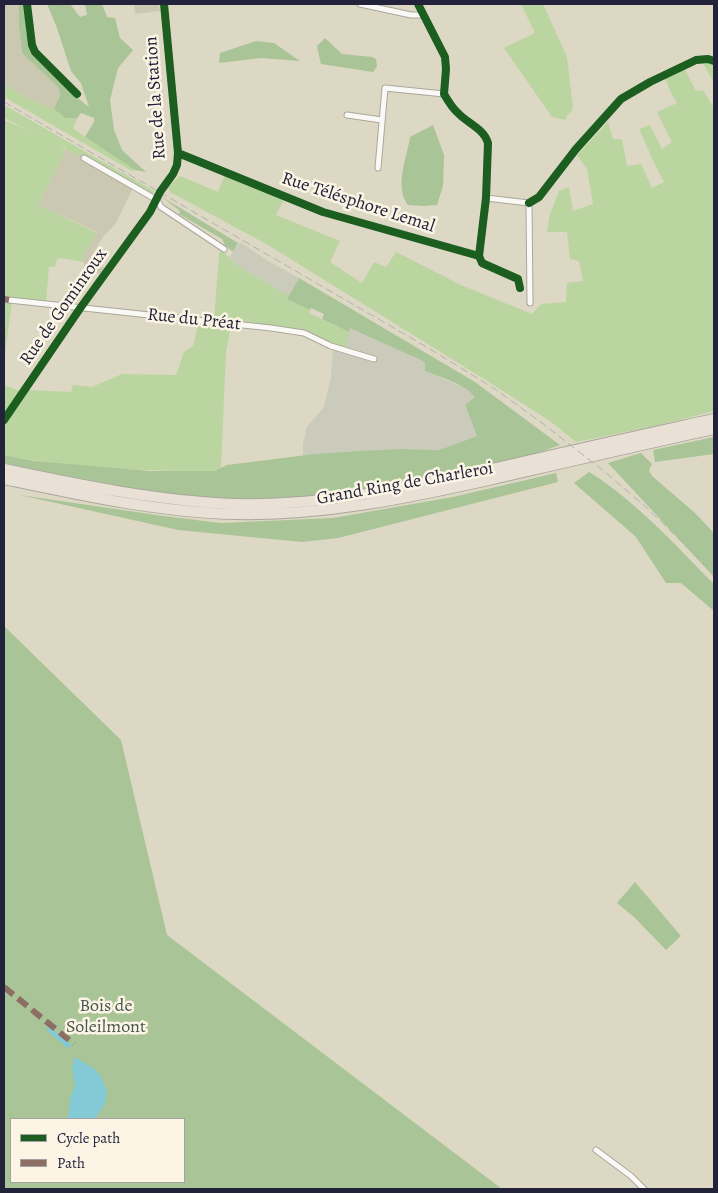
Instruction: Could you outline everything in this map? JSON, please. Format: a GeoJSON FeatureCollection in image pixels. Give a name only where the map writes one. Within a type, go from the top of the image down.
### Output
{"type":"FeatureCollection","features":[{"type":"Feature","properties":{"kind":"highway","name":"Grand Ring de Charleroi"},"geometry":{"type":"LineString","coordinates":[[4,469],[91,487],[163,498],[237,504],[310,501],[419,485],[713,421]]}},
{"type":"Feature","properties":{"kind":"highway","name":"Grand Ring de Charleroi"},"geometry":{"type":"LineString","coordinates":[[4,479],[88,496],[162,508],[236,514],[310,511],[346,508],[420,495],[713,421]]}},
{"type":"Feature","properties":{"kind":"street"},"geometry":{"type":"LineString","coordinates":[[27,4],[32,45],[35,52],[76,94]]}},
{"type":"Feature","properties":{"kind":"street","name":"Rue de la Station"},"geometry":{"type":"LineString","coordinates":[[150,212],[160,192],[170,181],[175,169],[178,153],[164,4]]}},
{"type":"Feature","properties":{"kind":"street"},"geometry":{"type":"LineString","coordinates":[[360,4],[411,15],[423,15]]}},
{"type":"Feature","properties":{"kind":"street"},"geometry":{"type":"LineString","coordinates":[[418,4],[445,57],[444,94],[460,115],[486,136],[488,143],[486,198],[479,256]]}},
{"type":"Feature","properties":{"kind":"street"},"geometry":{"type":"LineString","coordinates":[[486,198],[529,203],[540,197],[576,149],[621,99],[650,82],[696,60],[708,59],[714,61]]}},
{"type":"Feature","properties":{"kind":"street"},"geometry":{"type":"LineString","coordinates":[[378,168],[385,88],[444,94]]}},
{"type":"Feature","properties":{"kind":"street"},"geometry":{"type":"LineString","coordinates":[[347,115],[382,120]]}},
{"type":"Feature","properties":{"kind":"street","name":"Rue Télésphore Lemal"},"geometry":{"type":"LineString","coordinates":[[178,153],[323,212],[479,256],[482,263],[518,279],[520,288]]}},
{"type":"Feature","properties":{"kind":"street"},"geometry":{"type":"LineString","coordinates":[[84,158],[157,200],[161,207],[224,249]]}},
{"type":"Feature","properties":{"kind":"street"},"geometry":{"type":"LineString","coordinates":[[529,203],[530,303]]}},
{"type":"Feature","properties":{"kind":"street","name":"Rue de Gominroux"},"geometry":{"type":"LineString","coordinates":[[4,420],[81,307],[150,212]]}},
{"type":"Feature","properties":{"kind":"street","name":"Rue du Préat"},"geometry":{"type":"LineString","coordinates":[[9,300],[304,333],[331,346],[374,359]]}},
{"type":"Feature","properties":{"kind":"street"},"geometry":{"type":"LineString","coordinates":[[596,1150],[631,1176],[644,1189]]}},
{"type":"Feature","properties":{"kind":"shaded area"},"geometry":{"type":"Polygon","coordinates":[[[4,4],[19,4],[22,53],[59,88],[60,94],[54,109],[27,98],[4,84],[4,4]]]}},
{"type":"Feature","properties":{"kind":"shaded area"},"geometry":{"type":"Polygon","coordinates":[[[134,4],[159,4],[160,11],[135,14],[134,4]]]}},
{"type":"Feature","properties":{"kind":"shaded area"},"geometry":{"type":"Polygon","coordinates":[[[67,148],[133,188],[116,223],[103,237],[91,257],[107,271],[105,275],[85,270],[84,253],[97,232],[38,205],[67,148]]]}},
{"type":"Feature","properties":{"kind":"shaded area"},"geometry":{"type":"Polygon","coordinates":[[[240,242],[268,261],[299,278],[289,296],[235,264],[229,258],[240,242]]]}},
{"type":"Feature","properties":{"kind":"shaded area"},"geometry":{"type":"Polygon","coordinates":[[[349,327],[425,362],[425,371],[465,388],[472,393],[475,397],[465,405],[477,436],[439,450],[400,449],[303,456],[303,444],[307,427],[324,407],[331,377],[333,349],[345,350],[349,327]]]}},
{"type":"Feature","properties":{"kind":"green space"},"geometry":{"type":"Polygon","coordinates":[[[19,4],[24,4],[28,41],[33,52],[56,78],[89,107],[81,83],[71,71],[47,4],[70,4],[80,17],[87,15],[85,4],[102,4],[107,17],[115,18],[120,38],[133,50],[118,68],[110,100],[114,130],[122,150],[146,172],[135,170],[85,137],[94,122],[94,118],[81,113],[77,118],[65,118],[54,109],[60,95],[59,88],[22,53],[19,4]]]}},
{"type":"Feature","properties":{"kind":"green space"},"geometry":{"type":"Polygon","coordinates":[[[521,4],[543,4],[567,57],[573,107],[566,120],[552,117],[504,48],[535,33],[521,4]]]}},
{"type":"Feature","properties":{"kind":"green space"},"geometry":{"type":"Polygon","coordinates":[[[325,38],[342,54],[372,57],[376,59],[377,66],[373,72],[321,64],[317,46],[325,38]]]}},
{"type":"Feature","properties":{"kind":"green space"},"geometry":{"type":"Polygon","coordinates":[[[256,41],[274,43],[300,61],[261,58],[219,63],[220,53],[256,41]]]}},
{"type":"Feature","properties":{"kind":"green space"},"geometry":{"type":"Polygon","coordinates":[[[702,61],[714,63],[714,83],[702,61]]]}},
{"type":"Feature","properties":{"kind":"green space"},"geometry":{"type":"Polygon","coordinates":[[[683,66],[696,91],[703,90],[714,108],[714,411],[660,425],[576,442],[550,421],[484,379],[268,245],[170,192],[168,187],[180,176],[218,192],[226,172],[284,199],[276,215],[340,241],[330,262],[362,283],[374,262],[386,267],[396,252],[461,285],[532,314],[541,304],[566,302],[567,283],[583,281],[579,261],[570,259],[567,232],[547,232],[550,214],[559,191],[569,187],[573,211],[593,204],[587,169],[577,155],[608,122],[613,139],[622,139],[627,166],[641,164],[652,188],[664,182],[639,129],[650,125],[662,149],[672,142],[657,112],[677,103],[664,75],[683,66]]]}},
{"type":"Feature","properties":{"kind":"green space"},"geometry":{"type":"Polygon","coordinates":[[[4,84],[27,98],[54,109],[65,118],[77,118],[73,128],[135,170],[132,171],[4,97],[4,84]]]}},
{"type":"Feature","properties":{"kind":"green space"},"geometry":{"type":"Polygon","coordinates":[[[4,105],[154,191],[152,195],[59,145],[66,150],[38,205],[97,233],[84,253],[83,262],[61,258],[57,259],[55,267],[49,267],[46,302],[4,297],[4,120],[30,131],[4,118],[4,105]]]}},
{"type":"Feature","properties":{"kind":"green space"},"geometry":{"type":"Polygon","coordinates":[[[433,125],[444,155],[443,186],[437,205],[408,205],[402,189],[402,181],[410,137],[433,125]]]}},
{"type":"Feature","properties":{"kind":"green space"},"geometry":{"type":"Polygon","coordinates":[[[162,197],[238,243],[233,252],[225,245],[222,239],[179,214],[180,211],[162,197]]]}},
{"type":"Feature","properties":{"kind":"green space"},"geometry":{"type":"Polygon","coordinates":[[[221,249],[235,264],[289,296],[287,299],[310,309],[309,313],[349,332],[345,350],[300,332],[214,320],[221,249]]]}},
{"type":"Feature","properties":{"kind":"green space"},"geometry":{"type":"Polygon","coordinates":[[[299,278],[475,382],[560,445],[526,457],[346,497],[245,501],[139,493],[4,463],[4,455],[34,461],[150,471],[215,471],[227,465],[315,454],[400,449],[439,450],[477,436],[465,405],[475,397],[470,392],[459,384],[425,371],[425,362],[350,328],[349,332],[322,319],[324,314],[311,308],[310,310],[287,299],[299,278]]]}},
{"type":"Feature","properties":{"kind":"green space"},"geometry":{"type":"Polygon","coordinates":[[[4,301],[12,302],[4,360],[4,301]]]}},
{"type":"Feature","properties":{"kind":"green space"},"geometry":{"type":"Polygon","coordinates":[[[199,322],[231,325],[226,353],[221,468],[215,471],[109,468],[30,460],[4,455],[4,426],[29,390],[71,392],[73,385],[92,387],[122,374],[176,375],[184,352],[193,346],[199,322]]]}},
{"type":"Feature","properties":{"kind":"green space"},"geometry":{"type":"Polygon","coordinates":[[[4,385],[20,391],[4,415],[4,385]]]}},
{"type":"Feature","properties":{"kind":"green space"},"geometry":{"type":"Polygon","coordinates":[[[714,437],[714,454],[655,462],[653,450],[714,437]]]}},
{"type":"Feature","properties":{"kind":"green space"},"geometry":{"type":"Polygon","coordinates":[[[641,453],[652,464],[649,470],[652,476],[695,513],[714,533],[714,577],[608,463],[641,453]]]}},
{"type":"Feature","properties":{"kind":"green space"},"geometry":{"type":"Polygon","coordinates":[[[589,472],[639,510],[714,584],[714,611],[681,583],[666,583],[636,537],[574,483],[589,472]]]}},
{"type":"Feature","properties":{"kind":"green space"},"geometry":{"type":"Polygon","coordinates":[[[556,473],[558,482],[338,538],[302,542],[178,530],[20,495],[221,523],[333,518],[453,497],[556,473]]]}},
{"type":"Feature","properties":{"kind":"green space","name":"Bois de Soleilmont"},"geometry":{"type":"Polygon","coordinates":[[[4,626],[121,740],[167,935],[502,1189],[4,1189],[4,626]]]}},
{"type":"Feature","properties":{"kind":"green space"},"geometry":{"type":"Polygon","coordinates":[[[635,882],[681,936],[666,950],[634,917],[617,903],[635,882]]]}},
{"type":"Feature","properties":{"kind":"water"},"geometry":{"type":"Polygon","coordinates":[[[48,1026],[71,1044],[69,1049],[46,1030],[48,1026]]]}},
{"type":"Feature","properties":{"kind":"water"},"geometry":{"type":"Polygon","coordinates":[[[75,1057],[96,1070],[103,1080],[107,1093],[105,1104],[94,1118],[67,1118],[70,1099],[75,1085],[72,1067],[75,1057]]]}},
{"type":"Feature","properties":{"kind":"railway"},"geometry":{"type":"LineString","coordinates":[[4,102],[425,346],[495,389],[605,472],[646,507],[714,573]]}},
{"type":"Feature","properties":{"kind":"marked path"},"geometry":{"type":"LineString","coordinates":[[4,299],[9,300]]}},
{"type":"Feature","properties":{"kind":"marked path"},"geometry":{"type":"LineString","coordinates":[[4,987],[74,1044]]}},
{"type":"Feature","properties":{"kind":"cycle path"},"geometry":{"type":"LineString","coordinates":[[27,4],[32,45],[35,52],[77,94]]}},
{"type":"Feature","properties":{"kind":"cycle path"},"geometry":{"type":"LineString","coordinates":[[4,420],[81,307],[150,212],[177,165],[178,153],[164,4]]}},
{"type":"Feature","properties":{"kind":"cycle path"},"geometry":{"type":"LineString","coordinates":[[418,4],[445,57],[444,94],[455,110],[480,130],[488,143],[486,198],[479,256]]}},
{"type":"Feature","properties":{"kind":"cycle path"},"geometry":{"type":"LineString","coordinates":[[529,203],[539,197],[576,149],[621,99],[650,82],[696,60],[708,59],[714,61]]}},
{"type":"Feature","properties":{"kind":"cycle path"},"geometry":{"type":"LineString","coordinates":[[178,153],[323,212],[479,256],[482,263],[518,279],[520,288]]}}]}
